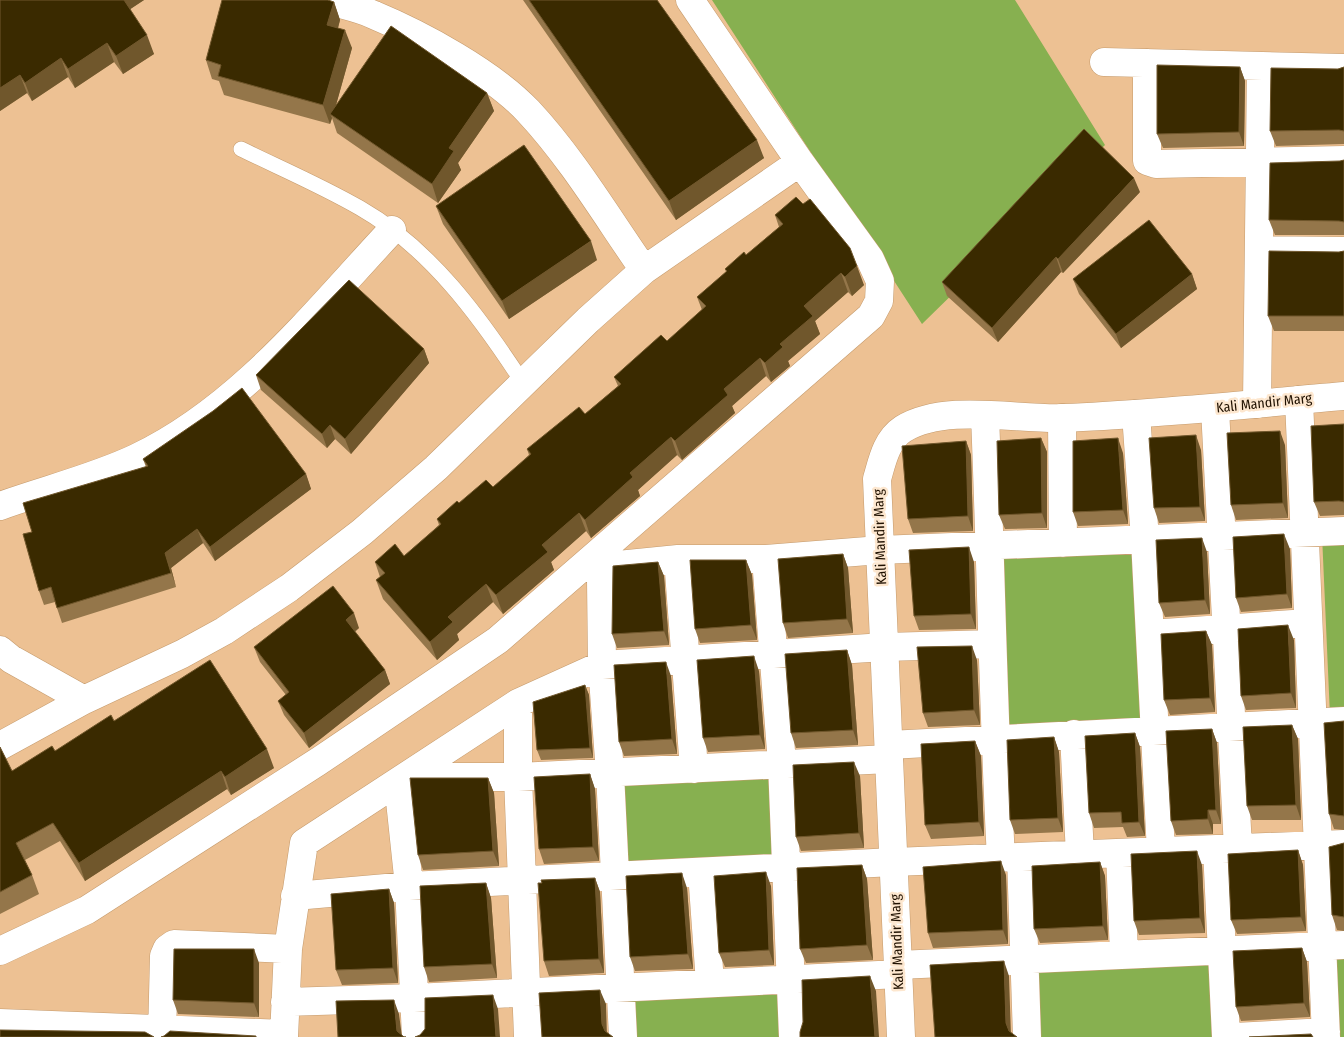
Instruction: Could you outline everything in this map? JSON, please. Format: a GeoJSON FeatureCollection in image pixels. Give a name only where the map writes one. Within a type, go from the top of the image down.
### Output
{"type":"FeatureCollection","features":[{"type":"Feature","properties":{"kind":"street"},"geometry":{"type":"LineString","coordinates":[[326,0],[373,14],[422,39],[485,76],[527,110],[563,154],[644,270]]}},
{"type":"Feature","properties":{"kind":"street"},"geometry":{"type":"LineString","coordinates":[[0,951],[87,910],[319,761],[498,640],[871,316],[880,301],[880,281],[870,259],[800,162],[690,0]]}},
{"type":"Feature","properties":{"kind":"street"},"geometry":{"type":"LineString","coordinates":[[1104,62],[1344,68]]}},
{"type":"Feature","properties":{"kind":"street"},"geometry":{"type":"LineString","coordinates":[[1147,63],[1148,161],[1156,164],[1260,160],[1344,160]]}},
{"type":"Feature","properties":{"kind":"street"},"geometry":{"type":"LineString","coordinates":[[1257,404],[1260,66]]}},
{"type":"Feature","properties":{"kind":"street"},"geometry":{"type":"LineString","coordinates":[[0,746],[84,700],[182,654],[224,631],[288,588],[362,532],[436,468],[523,383],[644,270],[800,162]]}},
{"type":"Feature","properties":{"kind":"street"},"geometry":{"type":"LineString","coordinates":[[0,506],[136,458],[198,421],[252,377],[392,230]]}},
{"type":"Feature","properties":{"kind":"street"},"geometry":{"type":"LineString","coordinates":[[1259,250],[1344,251]]}},
{"type":"Feature","properties":{"kind":"street","name":"Kali Mandir Marg"},"geometry":{"type":"LineString","coordinates":[[901,1037],[878,479],[886,450],[902,430],[930,419],[985,416],[1062,418],[1136,414],[1215,409],[1344,396]]}},
{"type":"Feature","properties":{"kind":"street"},"geometry":{"type":"LineString","coordinates":[[1235,1037],[1326,1035],[1333,945],[1331,845],[1313,722],[1299,400]]}},
{"type":"Feature","properties":{"kind":"street"},"geometry":{"type":"LineString","coordinates":[[1215,409],[1232,726],[1222,950],[1226,1037]]}},
{"type":"Feature","properties":{"kind":"street"},"geometry":{"type":"LineString","coordinates":[[1136,414],[1145,540],[1161,852]]}},
{"type":"Feature","properties":{"kind":"street"},"geometry":{"type":"LineString","coordinates":[[985,416],[991,546],[995,739],[1025,959],[1027,1037]]}},
{"type":"Feature","properties":{"kind":"street"},"geometry":{"type":"LineString","coordinates":[[1062,418],[1063,543]]}},
{"type":"Feature","properties":{"kind":"street"},"geometry":{"type":"LineString","coordinates":[[623,1037],[610,773],[602,665],[601,579],[603,572],[608,566],[678,559],[766,559],[880,550],[1344,531]]}},
{"type":"Feature","properties":{"kind":"street"},"geometry":{"type":"LineString","coordinates":[[678,559],[694,769]]}},
{"type":"Feature","properties":{"kind":"street"},"geometry":{"type":"LineString","coordinates":[[766,559],[782,764],[794,1037]]}},
{"type":"Feature","properties":{"kind":"street"},"geometry":{"type":"LineString","coordinates":[[1150,634],[1308,623]]}},
{"type":"Feature","properties":{"kind":"street"},"geometry":{"type":"LineString","coordinates":[[0,1022],[58,1031],[284,1036],[288,949],[304,843],[518,703],[602,665],[686,662],[885,647],[992,644]]}},
{"type":"Feature","properties":{"kind":"street"},"geometry":{"type":"LineString","coordinates":[[0,650],[11,659],[84,700]]}},
{"type":"Feature","properties":{"kind":"street"},"geometry":{"type":"LineString","coordinates":[[518,703],[518,777],[528,1037]]}},
{"type":"Feature","properties":{"kind":"street"},"geometry":{"type":"LineString","coordinates":[[402,779],[518,777],[782,764],[995,739],[1344,721]]}},
{"type":"Feature","properties":{"kind":"street"},"geometry":{"type":"LineString","coordinates":[[1074,734],[1080,855]]}},
{"type":"Feature","properties":{"kind":"street"},"geometry":{"type":"LineString","coordinates":[[402,779],[416,1037]]}},
{"type":"Feature","properties":{"kind":"street"},"geometry":{"type":"LineString","coordinates":[[295,896],[409,886],[522,880],[894,862],[1331,845]]}},
{"type":"Feature","properties":{"kind":"street"},"geometry":{"type":"LineString","coordinates":[[1120,853],[1124,955]]}},
{"type":"Feature","properties":{"kind":"street"},"geometry":{"type":"LineString","coordinates":[[702,872],[710,983]]}},
{"type":"Feature","properties":{"kind":"street"},"geometry":{"type":"LineString","coordinates":[[162,1033],[164,956],[167,949],[174,944],[288,949]]}},
{"type":"Feature","properties":{"kind":"street"},"geometry":{"type":"LineString","coordinates":[[285,1002],[414,998],[791,979],[1025,959],[1333,945]]}},
{"type":"Feature","properties":{"kind":"lane"},"geometry":{"type":"LineString","coordinates":[[241,148],[361,208],[392,230],[454,289],[487,327],[523,383]]}},
{"type":"Feature","properties":{"kind":"green space"},"geometry":{"type":"Polygon","coordinates":[[[712,0],[1015,0],[1105,145],[922,324],[712,0]]]}},
{"type":"Feature","properties":{"kind":"green space"},"geometry":{"type":"Polygon","coordinates":[[[1344,534],[1344,715],[1330,716],[1322,535],[1344,534]]]}},
{"type":"Feature","properties":{"kind":"green space"},"geometry":{"type":"Polygon","coordinates":[[[1136,543],[1144,724],[1004,729],[996,549],[1136,543]]]}},
{"type":"Feature","properties":{"kind":"green space"},"geometry":{"type":"Polygon","coordinates":[[[775,774],[779,860],[624,868],[619,783],[775,774]]]}},
{"type":"Feature","properties":{"kind":"green space"},"geometry":{"type":"Polygon","coordinates":[[[1344,959],[1344,1037],[1333,1037],[1331,960],[1344,959]]]}},
{"type":"Feature","properties":{"kind":"green space"},"geometry":{"type":"Polygon","coordinates":[[[1216,962],[1219,1037],[1036,1037],[1032,968],[1216,962]]]}},
{"type":"Feature","properties":{"kind":"green space"},"geometry":{"type":"Polygon","coordinates":[[[786,989],[789,1037],[630,1037],[628,997],[786,989]]]}},
{"type":"Feature","properties":{"kind":"building"},"geometry":{"type":"Polygon","coordinates":[[[0,0],[124,0],[147,35],[116,56],[107,43],[68,69],[61,58],[25,83],[20,75],[0,88],[0,0]]]}},
{"type":"Feature","properties":{"kind":"building"},"geometry":{"type":"Polygon","coordinates":[[[222,0],[328,0],[334,2],[327,25],[345,30],[323,105],[218,76],[221,65],[206,60],[222,0]]]}},
{"type":"Feature","properties":{"kind":"building"},"geometry":{"type":"Polygon","coordinates":[[[529,0],[657,0],[757,140],[669,201],[529,0]]]}},
{"type":"Feature","properties":{"kind":"building"},"geometry":{"type":"Polygon","coordinates":[[[391,26],[487,93],[449,148],[454,151],[432,184],[330,114],[391,26]]]}},
{"type":"Feature","properties":{"kind":"building"},"geometry":{"type":"Polygon","coordinates":[[[1157,65],[1240,67],[1239,132],[1157,134],[1157,65]]]}},
{"type":"Feature","properties":{"kind":"building"},"geometry":{"type":"Polygon","coordinates":[[[1344,67],[1344,131],[1270,131],[1271,68],[1338,69],[1344,67]]]}},
{"type":"Feature","properties":{"kind":"building"},"geometry":{"type":"Polygon","coordinates":[[[1084,129],[1134,178],[1058,259],[1056,257],[992,328],[942,282],[1084,129]]]}},
{"type":"Feature","properties":{"kind":"building"},"geometry":{"type":"Polygon","coordinates":[[[524,145],[591,241],[502,301],[436,206],[524,145]]]}},
{"type":"Feature","properties":{"kind":"building"},"geometry":{"type":"Polygon","coordinates":[[[1344,160],[1344,222],[1269,220],[1270,163],[1344,160]]]}},
{"type":"Feature","properties":{"kind":"building"},"geometry":{"type":"Polygon","coordinates":[[[796,197],[803,204],[810,199],[850,248],[857,266],[845,277],[841,273],[804,306],[813,316],[780,344],[783,347],[765,363],[760,358],[724,389],[728,395],[675,441],[671,437],[630,473],[633,477],[585,520],[579,513],[542,545],[548,552],[496,595],[486,584],[448,617],[453,622],[430,642],[376,580],[385,573],[375,562],[395,544],[404,556],[441,524],[437,519],[457,501],[459,503],[486,480],[493,487],[531,454],[527,449],[579,407],[585,414],[621,384],[614,377],[661,335],[667,341],[706,306],[697,297],[727,271],[725,269],[744,252],[746,255],[783,224],[775,215],[796,197]]]}},
{"type":"Feature","properties":{"kind":"building"},"geometry":{"type":"Polygon","coordinates":[[[1149,220],[1192,274],[1116,334],[1073,279],[1149,220]]]}},
{"type":"Feature","properties":{"kind":"building"},"geometry":{"type":"Polygon","coordinates":[[[1269,251],[1344,251],[1344,316],[1268,316],[1269,251]]]}},
{"type":"Feature","properties":{"kind":"building"},"geometry":{"type":"Polygon","coordinates":[[[349,280],[424,349],[345,439],[330,425],[322,434],[256,375],[349,280]]]}},
{"type":"Feature","properties":{"kind":"building"},"geometry":{"type":"Polygon","coordinates":[[[242,388],[306,474],[210,547],[197,529],[165,553],[171,573],[57,608],[51,587],[39,591],[23,534],[32,532],[23,503],[148,466],[143,459],[213,411],[242,388]]]}},
{"type":"Feature","properties":{"kind":"building"},"geometry":{"type":"Polygon","coordinates":[[[1344,424],[1344,502],[1314,502],[1311,426],[1344,424]]]}},
{"type":"Feature","properties":{"kind":"building"},"geometry":{"type":"Polygon","coordinates":[[[1280,431],[1283,503],[1231,505],[1227,433],[1280,431]]]}},
{"type":"Feature","properties":{"kind":"building"},"geometry":{"type":"Polygon","coordinates":[[[1196,435],[1200,507],[1154,508],[1149,438],[1196,435]]]}},
{"type":"Feature","properties":{"kind":"building"},"geometry":{"type":"Polygon","coordinates":[[[1041,438],[1042,513],[999,515],[997,441],[1041,438]]]}},
{"type":"Feature","properties":{"kind":"building"},"geometry":{"type":"Polygon","coordinates":[[[1118,438],[1123,510],[1073,512],[1073,441],[1118,438]]]}},
{"type":"Feature","properties":{"kind":"building"},"geometry":{"type":"Polygon","coordinates":[[[966,441],[968,516],[908,519],[902,446],[966,441]]]}},
{"type":"Feature","properties":{"kind":"building"},"geometry":{"type":"Polygon","coordinates":[[[1284,534],[1287,594],[1236,598],[1233,537],[1284,534]]]}},
{"type":"Feature","properties":{"kind":"building"},"geometry":{"type":"Polygon","coordinates":[[[1202,538],[1205,600],[1159,603],[1156,540],[1202,538]]]}},
{"type":"Feature","properties":{"kind":"building"},"geometry":{"type":"Polygon","coordinates":[[[969,547],[971,614],[914,616],[909,550],[969,547]]]}},
{"type":"Feature","properties":{"kind":"building"},"geometry":{"type":"Polygon","coordinates":[[[843,554],[847,619],[783,623],[778,559],[843,554]]]}},
{"type":"Feature","properties":{"kind":"building"},"geometry":{"type":"Polygon","coordinates":[[[690,560],[746,560],[751,625],[695,629],[690,560]]]}},
{"type":"Feature","properties":{"kind":"building"},"geometry":{"type":"Polygon","coordinates":[[[658,562],[664,631],[612,634],[613,566],[658,562]]]}},
{"type":"Feature","properties":{"kind":"building"},"geometry":{"type":"Polygon","coordinates":[[[333,586],[354,613],[346,620],[385,670],[304,733],[278,701],[289,692],[254,647],[333,586]]]}},
{"type":"Feature","properties":{"kind":"building"},"geometry":{"type":"Polygon","coordinates":[[[1288,625],[1291,693],[1241,696],[1238,629],[1288,625]]]}},
{"type":"Feature","properties":{"kind":"building"},"geometry":{"type":"Polygon","coordinates":[[[1206,631],[1210,698],[1164,700],[1161,634],[1206,631]]]}},
{"type":"Feature","properties":{"kind":"building"},"geometry":{"type":"Polygon","coordinates":[[[972,646],[974,710],[923,713],[917,647],[972,646]]]}},
{"type":"Feature","properties":{"kind":"building"},"geometry":{"type":"Polygon","coordinates":[[[847,650],[853,730],[791,733],[785,654],[847,650]]]}},
{"type":"Feature","properties":{"kind":"building"},"geometry":{"type":"Polygon","coordinates":[[[754,656],[760,735],[703,738],[697,660],[754,656]]]}},
{"type":"Feature","properties":{"kind":"building"},"geometry":{"type":"Polygon","coordinates":[[[210,660],[267,749],[225,777],[221,771],[79,863],[53,823],[16,843],[32,875],[0,892],[0,747],[12,771],[52,746],[55,751],[111,715],[114,721],[210,660]]]}},
{"type":"Feature","properties":{"kind":"building"},"geometry":{"type":"Polygon","coordinates":[[[666,662],[672,739],[619,742],[614,665],[666,662]]]}},
{"type":"Feature","properties":{"kind":"building"},"geometry":{"type":"Polygon","coordinates":[[[585,685],[590,748],[537,750],[533,702],[585,685]]]}},
{"type":"Feature","properties":{"kind":"building"},"geometry":{"type":"Polygon","coordinates":[[[1344,721],[1344,816],[1329,814],[1324,723],[1344,721]]]}},
{"type":"Feature","properties":{"kind":"building"},"geometry":{"type":"Polygon","coordinates":[[[1292,725],[1296,805],[1247,806],[1243,727],[1292,725]]]}},
{"type":"Feature","properties":{"kind":"building"},"geometry":{"type":"Polygon","coordinates":[[[1212,729],[1216,810],[1208,810],[1208,819],[1171,821],[1166,731],[1212,729]]]}},
{"type":"Feature","properties":{"kind":"building"},"geometry":{"type":"Polygon","coordinates":[[[1135,733],[1139,822],[1122,823],[1121,812],[1089,813],[1085,736],[1135,733]]]}},
{"type":"Feature","properties":{"kind":"building"},"geometry":{"type":"Polygon","coordinates":[[[1054,737],[1058,818],[1010,820],[1007,740],[1054,737]]]}},
{"type":"Feature","properties":{"kind":"building"},"geometry":{"type":"Polygon","coordinates":[[[975,741],[979,822],[925,825],[921,744],[975,741]]]}},
{"type":"Feature","properties":{"kind":"building"},"geometry":{"type":"Polygon","coordinates":[[[854,762],[859,833],[796,837],[793,765],[854,762]]]}},
{"type":"Feature","properties":{"kind":"building"},"geometry":{"type":"Polygon","coordinates":[[[590,774],[593,847],[539,849],[534,777],[590,774]]]}},
{"type":"Feature","properties":{"kind":"building"},"geometry":{"type":"Polygon","coordinates":[[[410,778],[488,778],[493,851],[418,855],[410,778]]]}},
{"type":"Feature","properties":{"kind":"building"},"geometry":{"type":"Polygon","coordinates":[[[1344,843],[1344,917],[1332,915],[1329,847],[1344,843]]]}},
{"type":"Feature","properties":{"kind":"building"},"geometry":{"type":"Polygon","coordinates":[[[1298,850],[1301,917],[1231,920],[1228,854],[1298,850]]]}},
{"type":"Feature","properties":{"kind":"building"},"geometry":{"type":"Polygon","coordinates":[[[1197,851],[1200,918],[1134,921],[1131,854],[1197,851]]]}},
{"type":"Feature","properties":{"kind":"building"},"geometry":{"type":"Polygon","coordinates":[[[1001,861],[1003,930],[928,933],[923,867],[1001,861]]]}},
{"type":"Feature","properties":{"kind":"building"},"geometry":{"type":"Polygon","coordinates":[[[1100,862],[1103,926],[1034,929],[1032,866],[1100,862]]]}},
{"type":"Feature","properties":{"kind":"building"},"geometry":{"type":"Polygon","coordinates":[[[862,865],[867,945],[800,949],[797,868],[862,865]]]}},
{"type":"Feature","properties":{"kind":"building"},"geometry":{"type":"Polygon","coordinates":[[[766,872],[769,950],[719,953],[714,876],[766,872]]]}},
{"type":"Feature","properties":{"kind":"building"},"geometry":{"type":"Polygon","coordinates":[[[682,873],[688,954],[630,957],[626,876],[682,873]]]}},
{"type":"Feature","properties":{"kind":"building"},"geometry":{"type":"Polygon","coordinates":[[[595,878],[599,959],[544,961],[538,883],[542,883],[541,880],[595,878]]]}},
{"type":"Feature","properties":{"kind":"building"},"geometry":{"type":"Polygon","coordinates":[[[486,883],[492,964],[424,967],[420,886],[486,883]]]}},
{"type":"Feature","properties":{"kind":"building"},"geometry":{"type":"Polygon","coordinates":[[[389,889],[393,968],[336,970],[331,894],[389,889]]]}},
{"type":"Feature","properties":{"kind":"building"},"geometry":{"type":"Polygon","coordinates":[[[1302,948],[1304,1003],[1236,1007],[1233,951],[1302,948]]]}},
{"type":"Feature","properties":{"kind":"building"},"geometry":{"type":"Polygon","coordinates":[[[174,949],[254,949],[254,1003],[173,1000],[174,949]]]}},
{"type":"Feature","properties":{"kind":"building"},"geometry":{"type":"Polygon","coordinates":[[[1004,961],[1006,1023],[1009,1031],[1017,1037],[935,1037],[930,965],[1004,961]]]}},
{"type":"Feature","properties":{"kind":"building"},"geometry":{"type":"Polygon","coordinates":[[[870,976],[875,1037],[800,1037],[803,1022],[802,980],[870,976]]]}},
{"type":"Feature","properties":{"kind":"building"},"geometry":{"type":"Polygon","coordinates":[[[600,990],[602,1024],[605,1031],[613,1037],[542,1037],[539,993],[600,990]]]}},
{"type":"Feature","properties":{"kind":"building"},"geometry":{"type":"Polygon","coordinates":[[[493,995],[496,1037],[415,1037],[420,1035],[425,1029],[425,998],[493,995]]]}},
{"type":"Feature","properties":{"kind":"building"},"geometry":{"type":"Polygon","coordinates":[[[394,1000],[397,1031],[404,1037],[338,1037],[336,1001],[394,1000]]]}},
{"type":"Feature","properties":{"kind":"building"},"geometry":{"type":"Polygon","coordinates":[[[0,1030],[145,1032],[154,1037],[0,1037],[0,1030]]]}},
{"type":"Feature","properties":{"kind":"building"},"geometry":{"type":"Polygon","coordinates":[[[170,1031],[256,1036],[256,1037],[161,1037],[170,1031]]]}},
{"type":"Feature","properties":{"kind":"building"},"geometry":{"type":"Polygon","coordinates":[[[1311,1034],[1313,1037],[1249,1037],[1311,1034]]]}}]}
